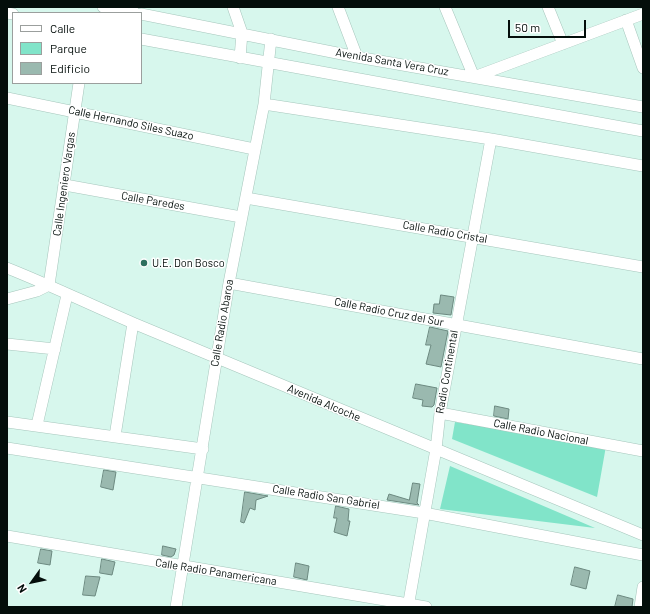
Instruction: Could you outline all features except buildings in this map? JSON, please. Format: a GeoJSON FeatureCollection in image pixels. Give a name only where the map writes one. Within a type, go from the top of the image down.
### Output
{"type":"FeatureCollection","features":[{"type":"Feature","properties":{"kind":"street"},"geometry":{"type":"LineString","coordinates":[[103,7],[130,12]]}},
{"type":"Feature","properties":{"kind":"street"},"geometry":{"type":"LineString","coordinates":[[233,7],[242,33],[240,58]]}},
{"type":"Feature","properties":{"kind":"street"},"geometry":{"type":"LineString","coordinates":[[338,7],[357,56]]}},
{"type":"Feature","properties":{"kind":"street"},"geometry":{"type":"LineString","coordinates":[[446,7],[474,77],[643,14]]}},
{"type":"Feature","properties":{"kind":"street"},"geometry":{"type":"LineString","coordinates":[[548,7],[563,44]]}},
{"type":"Feature","properties":{"kind":"street","name":"Avenida Santa Vera Cruz"},"geometry":{"type":"LineString","coordinates":[[142,14],[357,56],[643,106]]}},
{"type":"Feature","properties":{"kind":"street"},"geometry":{"type":"LineString","coordinates":[[626,20],[643,68]]}},
{"type":"Feature","properties":{"kind":"street","name":"Avenida Santa Vera Cruz"},"geometry":{"type":"LineString","coordinates":[[142,38],[240,58],[269,62],[643,131]]}},
{"type":"Feature","properties":{"kind":"street","name":"Calle Radio Abaroa"},"geometry":{"type":"LineString","coordinates":[[176,607],[203,449],[229,282],[264,104],[271,39]]}},
{"type":"Feature","properties":{"kind":"street","name":"Calle Ingeniero Vargas"},"geometry":{"type":"LineString","coordinates":[[49,285],[79,84]]}},
{"type":"Feature","properties":{"kind":"street","name":"Calle Hernando Siles Suazo"},"geometry":{"type":"LineString","coordinates":[[7,98],[254,149]]}},
{"type":"Feature","properties":{"kind":"street"},"geometry":{"type":"LineString","coordinates":[[264,104],[491,138],[643,166]]}},
{"type":"Feature","properties":{"kind":"street","name":"Radio Continental"},"geometry":{"type":"LineString","coordinates":[[409,605],[436,449],[440,413],[491,138]]}},
{"type":"Feature","properties":{"kind":"street","name":"Calle Paredes"},"geometry":{"type":"LineString","coordinates":[[65,185],[242,217]]}},
{"type":"Feature","properties":{"kind":"street","name":"Calle Radio Cristal"},"geometry":{"type":"LineString","coordinates":[[246,198],[643,267]]}},
{"type":"Feature","properties":{"kind":"street","name":"Avenida Alcoche"},"geometry":{"type":"LineString","coordinates":[[7,268],[49,285],[133,324],[643,535]]}},
{"type":"Feature","properties":{"kind":"street","name":"Calle Radio Cruz del Sur"},"geometry":{"type":"LineString","coordinates":[[229,282],[643,359]]}},
{"type":"Feature","properties":{"kind":"street"},"geometry":{"type":"LineString","coordinates":[[7,300],[37,292],[49,285]]}},
{"type":"Feature","properties":{"kind":"street"},"geometry":{"type":"LineString","coordinates":[[37,425],[67,294]]}},
{"type":"Feature","properties":{"kind":"street"},"geometry":{"type":"LineString","coordinates":[[115,436],[133,324]]}},
{"type":"Feature","properties":{"kind":"street"},"geometry":{"type":"LineString","coordinates":[[7,344],[55,349]]}},
{"type":"Feature","properties":{"kind":"street","name":"Calle Radio Nacional"},"geometry":{"type":"LineString","coordinates":[[440,413],[643,451]]}},
{"type":"Feature","properties":{"kind":"street"},"geometry":{"type":"LineString","coordinates":[[7,422],[203,449]]}},
{"type":"Feature","properties":{"kind":"street","name":"Calle Radio San Gabriel"},"geometry":{"type":"LineString","coordinates":[[7,448],[198,476],[424,513],[643,555]]}},
{"type":"Feature","properties":{"kind":"street","name":"Calle Radio Panamericana"},"geometry":{"type":"LineString","coordinates":[[7,536],[426,607]]}},
{"type":"Feature","properties":{"kind":"street"},"geometry":{"type":"LineString","coordinates":[[640,607],[643,587]]}},
{"type":"Feature","properties":{"kind":"green space"},"geometry":{"type":"Polygon","coordinates":[[[455,422],[606,446],[597,497],[452,439],[455,422]]]}},
{"type":"Feature","properties":{"kind":"green space"},"geometry":{"type":"Polygon","coordinates":[[[450,466],[595,528],[440,509],[450,466]]]}},
{"type":"Feature","properties":{"kind":"place","name":"U.E. Don Bosco"},"geometry":{"type":"Point","coordinates":[144,263]}}]}
